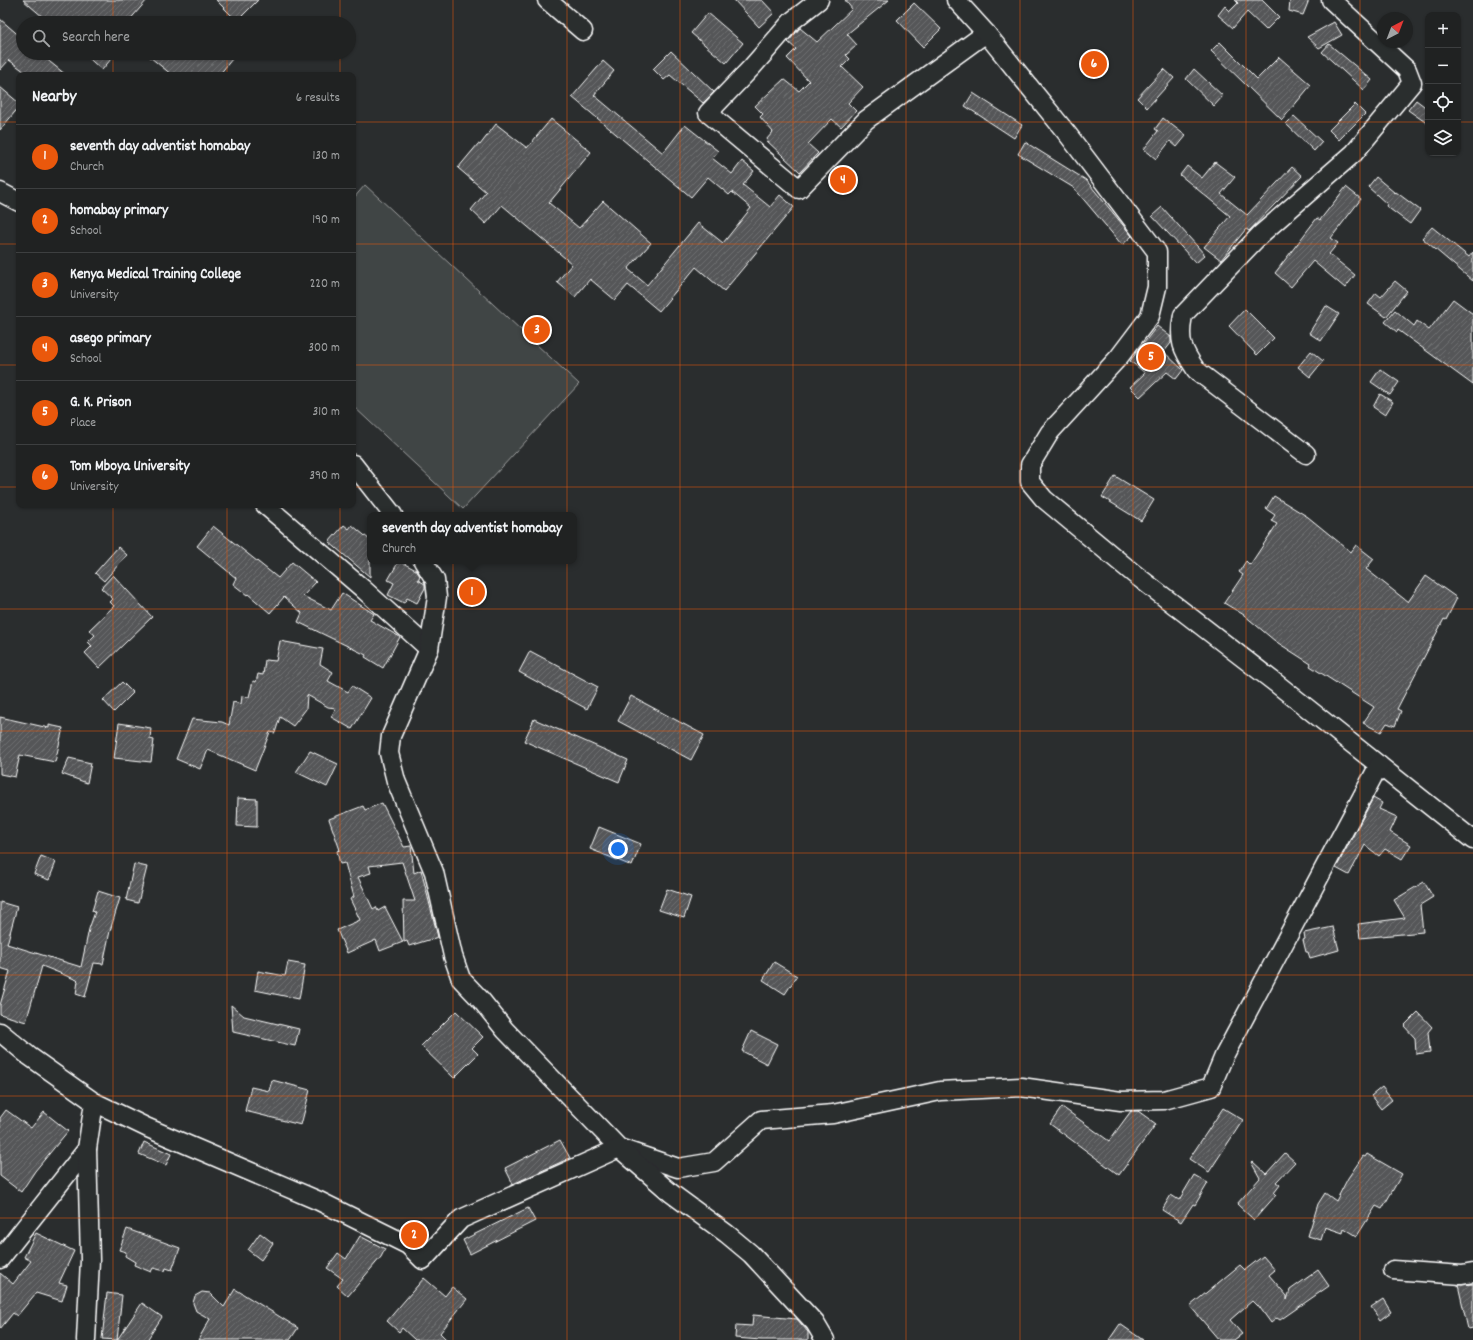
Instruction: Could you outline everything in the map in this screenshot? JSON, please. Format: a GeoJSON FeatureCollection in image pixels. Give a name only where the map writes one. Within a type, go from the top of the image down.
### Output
{"type":"FeatureCollection","features":[{"type":"Feature","properties":{"kind":"street"},"geometry":{"type":"LineString","coordinates":[[547,0],[584,31]]}},
{"type":"Feature","properties":{"kind":"street"},"geometry":{"type":"LineString","coordinates":[[819,0],[792,21],[752,67],[708,113],[799,189],[866,120],[986,33]]}},
{"type":"Feature","properties":{"kind":"street"},"geometry":{"type":"LineString","coordinates":[[956,0],[986,33],[1069,136],[1157,252],[1157,287],[1150,316],[1119,357],[1050,432],[1030,465],[1030,482],[1044,499],[1133,573],[1277,684],[1473,840]]}},
{"type":"Feature","properties":{"kind":"street"},"geometry":{"type":"LineString","coordinates":[[1306,454],[1196,370],[1184,352],[1180,331],[1183,315],[1261,234],[1354,153],[1412,83],[1407,70],[1331,0]]}},
{"type":"Feature","properties":{"kind":"street"},"geometry":{"type":"LineString","coordinates":[[0,192],[16,200]]}},
{"type":"Feature","properties":{"kind":"street"},"geometry":{"type":"LineString","coordinates":[[356,468],[391,512]]}},
{"type":"Feature","properties":{"kind":"street"},"geometry":{"type":"LineString","coordinates":[[269,508],[362,588],[429,649]]}},
{"type":"Feature","properties":{"kind":"street"},"geometry":{"type":"LineString","coordinates":[[425,564],[435,580],[437,597],[429,649],[390,736],[389,753],[396,782],[434,872],[453,956],[461,979],[481,1000],[505,1030],[619,1148],[671,1193],[727,1234],[751,1254],[815,1323],[825,1340]]}},
{"type":"Feature","properties":{"kind":"street"},"geometry":{"type":"LineString","coordinates":[[0,1032],[30,1056],[94,1102],[148,1128],[319,1201],[408,1245],[423,1260],[461,1220],[619,1148],[678,1168],[714,1162],[761,1120],[833,1114],[940,1091],[1021,1087],[1121,1101],[1150,1101],[1164,1100],[1211,1087],[1224,1056],[1379,765]]}},
{"type":"Feature","properties":{"kind":"street"},"geometry":{"type":"LineString","coordinates":[[86,1340],[90,1260],[88,1149],[94,1102]]}},
{"type":"Feature","properties":{"kind":"street"},"geometry":{"type":"LineString","coordinates":[[0,1259],[88,1149]]}},
{"type":"Feature","properties":{"kind":"street"},"geometry":{"type":"LineString","coordinates":[[1393,1270],[1462,1275],[1473,1273]]}},
{"type":"Feature","properties":{"kind":"shaded area"},"geometry":{"type":"Polygon","coordinates":[[[365,185],[579,384],[463,509],[356,409],[356,196],[365,185]]]}},
{"type":"Feature","properties":{"kind":"building"},"geometry":{"type":"Polygon","coordinates":[[[23,0],[147,0],[133,16],[42,16],[23,0]]]}},
{"type":"Feature","properties":{"kind":"building"},"geometry":{"type":"Polygon","coordinates":[[[216,0],[258,0],[242,16],[232,16],[216,0]]]}},
{"type":"Feature","properties":{"kind":"building"},"geometry":{"type":"Polygon","coordinates":[[[734,0],[762,0],[774,13],[759,27],[734,0]]]}},
{"type":"Feature","properties":{"kind":"building"},"geometry":{"type":"Polygon","coordinates":[[[845,0],[889,0],[847,34],[857,45],[846,55],[850,59],[842,67],[863,87],[848,103],[856,111],[841,127],[832,119],[808,144],[818,153],[800,172],[766,140],[773,132],[760,117],[763,114],[755,106],[784,79],[799,91],[809,81],[787,58],[796,49],[788,42],[800,28],[817,42],[852,9],[845,0]]]}},
{"type":"Feature","properties":{"kind":"building"},"geometry":{"type":"Polygon","coordinates":[[[1235,0],[1262,0],[1279,17],[1266,30],[1247,12],[1233,28],[1218,15],[1225,6],[1230,11],[1238,3],[1235,0]]]}},
{"type":"Feature","properties":{"kind":"building"},"geometry":{"type":"Polygon","coordinates":[[[1290,0],[1309,0],[1303,15],[1289,11],[1290,0]]]}},
{"type":"Feature","properties":{"kind":"building"},"geometry":{"type":"Polygon","coordinates":[[[914,3],[941,29],[923,47],[897,20],[914,3]]]}},
{"type":"Feature","properties":{"kind":"building"},"geometry":{"type":"Polygon","coordinates":[[[708,13],[743,43],[726,63],[691,33],[708,13]]]}},
{"type":"Feature","properties":{"kind":"building"},"geometry":{"type":"Polygon","coordinates":[[[0,19],[16,33],[16,60],[48,60],[62,72],[25,72],[9,60],[0,70],[0,19]]]}},
{"type":"Feature","properties":{"kind":"building"},"geometry":{"type":"Polygon","coordinates":[[[1334,22],[1342,35],[1319,48],[1307,37],[1334,22]]]}},
{"type":"Feature","properties":{"kind":"building"},"geometry":{"type":"Polygon","coordinates":[[[1220,42],[1257,79],[1279,57],[1311,85],[1282,120],[1211,51],[1220,42]]]}},
{"type":"Feature","properties":{"kind":"building"},"geometry":{"type":"Polygon","coordinates":[[[1329,44],[1372,80],[1364,90],[1322,52],[1329,44]]]}},
{"type":"Feature","properties":{"kind":"building"},"geometry":{"type":"Polygon","coordinates":[[[671,51],[714,92],[703,103],[670,75],[664,80],[653,69],[671,51]]]}},
{"type":"Feature","properties":{"kind":"building"},"geometry":{"type":"Polygon","coordinates":[[[91,60],[110,60],[102,70],[91,60]]]}},
{"type":"Feature","properties":{"kind":"building"},"geometry":{"type":"Polygon","coordinates":[[[154,60],[231,60],[221,72],[168,72],[154,60]]]}},
{"type":"Feature","properties":{"kind":"building"},"geometry":{"type":"Polygon","coordinates":[[[603,61],[614,71],[594,95],[663,153],[685,125],[718,151],[712,158],[732,174],[742,161],[754,171],[743,185],[770,207],[780,195],[794,207],[724,291],[696,267],[659,311],[628,285],[615,300],[590,279],[575,297],[557,282],[572,264],[502,205],[486,224],[471,210],[486,192],[458,168],[478,144],[480,145],[496,124],[527,148],[551,119],[591,152],[549,203],[579,228],[603,201],[651,243],[628,269],[647,285],[698,223],[723,243],[751,208],[732,192],[729,195],[708,177],[691,197],[572,97],[603,61]]]}},
{"type":"Feature","properties":{"kind":"building"},"geometry":{"type":"Polygon","coordinates":[[[1164,69],[1174,78],[1147,108],[1137,98],[1164,69]]]}},
{"type":"Feature","properties":{"kind":"building"},"geometry":{"type":"Polygon","coordinates":[[[1194,69],[1223,96],[1214,106],[1186,79],[1194,69]]]}},
{"type":"Feature","properties":{"kind":"building"},"geometry":{"type":"Polygon","coordinates":[[[0,87],[16,100],[16,111],[0,130],[0,87]]]}},
{"type":"Feature","properties":{"kind":"building"},"geometry":{"type":"Polygon","coordinates":[[[973,93],[1022,125],[1014,138],[965,106],[973,93]]]}},
{"type":"Feature","properties":{"kind":"building"},"geometry":{"type":"Polygon","coordinates":[[[1416,100],[1425,107],[1425,122],[1408,110],[1416,100]]]}},
{"type":"Feature","properties":{"kind":"building"},"geometry":{"type":"Polygon","coordinates":[[[1355,104],[1365,114],[1339,140],[1329,130],[1355,104]]]}},
{"type":"Feature","properties":{"kind":"building"},"geometry":{"type":"Polygon","coordinates":[[[1294,116],[1322,142],[1314,151],[1286,124],[1294,116]]]}},
{"type":"Feature","properties":{"kind":"building"},"geometry":{"type":"Polygon","coordinates":[[[1163,118],[1186,136],[1177,147],[1170,141],[1156,159],[1144,149],[1158,131],[1155,129],[1163,118]]]}},
{"type":"Feature","properties":{"kind":"building"},"geometry":{"type":"Polygon","coordinates":[[[1025,142],[1086,180],[1132,236],[1122,245],[1074,188],[1018,154],[1025,142]]]}},
{"type":"Feature","properties":{"kind":"building"},"geometry":{"type":"Polygon","coordinates":[[[1215,162],[1235,177],[1221,194],[1247,215],[1292,167],[1302,176],[1249,231],[1246,229],[1221,260],[1204,247],[1230,216],[1180,175],[1187,166],[1202,178],[1215,162]]]}},
{"type":"Feature","properties":{"kind":"building"},"geometry":{"type":"Polygon","coordinates":[[[1376,177],[1395,193],[1396,192],[1420,210],[1410,224],[1386,206],[1387,204],[1368,187],[1376,177]]]}},
{"type":"Feature","properties":{"kind":"building"},"geometry":{"type":"Polygon","coordinates":[[[1346,187],[1361,199],[1331,238],[1338,243],[1329,254],[1355,275],[1345,288],[1313,261],[1291,287],[1275,273],[1317,218],[1320,220],[1346,187]]]}},
{"type":"Feature","properties":{"kind":"building"},"geometry":{"type":"Polygon","coordinates":[[[1162,207],[1205,255],[1196,263],[1152,216],[1162,207]]]}},
{"type":"Feature","properties":{"kind":"building"},"geometry":{"type":"Polygon","coordinates":[[[1432,227],[1469,257],[1473,252],[1473,281],[1422,238],[1432,227]]]}},
{"type":"Feature","properties":{"kind":"building"},"geometry":{"type":"Polygon","coordinates":[[[1395,281],[1407,291],[1386,317],[1368,304],[1376,293],[1381,297],[1395,281]]]}},
{"type":"Feature","properties":{"kind":"building"},"geometry":{"type":"Polygon","coordinates":[[[1453,299],[1473,314],[1473,385],[1385,322],[1395,310],[1414,326],[1417,321],[1429,330],[1453,299]]]}},
{"type":"Feature","properties":{"kind":"building"},"geometry":{"type":"Polygon","coordinates":[[[1326,306],[1339,314],[1321,341],[1309,333],[1326,306]]]}},
{"type":"Feature","properties":{"kind":"building"},"geometry":{"type":"Polygon","coordinates":[[[1245,309],[1274,338],[1257,355],[1229,326],[1245,309]]]}},
{"type":"Feature","properties":{"kind":"building"},"geometry":{"type":"Polygon","coordinates":[[[1157,326],[1171,337],[1171,343],[1164,352],[1183,370],[1176,379],[1167,372],[1140,397],[1130,387],[1145,373],[1130,361],[1157,326]]]}},
{"type":"Feature","properties":{"kind":"building"},"geometry":{"type":"Polygon","coordinates":[[[1311,351],[1323,361],[1310,377],[1298,367],[1311,351]]]}},
{"type":"Feature","properties":{"kind":"building"},"geometry":{"type":"Polygon","coordinates":[[[1380,369],[1399,382],[1390,395],[1371,382],[1380,369]]]}},
{"type":"Feature","properties":{"kind":"building"},"geometry":{"type":"Polygon","coordinates":[[[1380,394],[1393,402],[1385,415],[1373,407],[1380,394]]]}},
{"type":"Feature","properties":{"kind":"building"},"geometry":{"type":"Polygon","coordinates":[[[1115,476],[1154,500],[1141,521],[1102,497],[1115,476]]]}},
{"type":"Feature","properties":{"kind":"building"},"geometry":{"type":"Polygon","coordinates":[[[1274,496],[1308,517],[1351,552],[1356,545],[1374,559],[1366,569],[1408,602],[1426,576],[1457,598],[1446,620],[1444,619],[1397,709],[1401,711],[1395,726],[1387,723],[1381,732],[1363,723],[1374,707],[1310,666],[1311,664],[1275,641],[1244,615],[1224,603],[1243,575],[1239,572],[1246,561],[1250,565],[1277,524],[1271,521],[1275,515],[1266,509],[1274,496]]]}},
{"type":"Feature","properties":{"kind":"building"},"geometry":{"type":"Polygon","coordinates":[[[344,525],[349,529],[352,525],[367,538],[367,564],[370,564],[370,577],[329,542],[344,525]]]}},
{"type":"Feature","properties":{"kind":"building"},"geometry":{"type":"Polygon","coordinates":[[[213,526],[278,578],[292,562],[316,582],[303,596],[331,610],[342,593],[374,614],[370,620],[400,637],[383,668],[365,657],[366,655],[298,622],[302,613],[284,597],[270,613],[248,594],[247,595],[233,584],[236,578],[197,546],[213,526]]]}},
{"type":"Feature","properties":{"kind":"building"},"geometry":{"type":"Polygon","coordinates":[[[118,547],[127,555],[104,581],[95,573],[118,547]]]}},
{"type":"Feature","properties":{"kind":"building"},"geometry":{"type":"Polygon","coordinates":[[[397,564],[405,564],[416,570],[420,576],[418,580],[425,584],[425,588],[417,603],[407,598],[404,603],[388,595],[394,583],[388,580],[397,564]]]}},
{"type":"Feature","properties":{"kind":"building"},"geometry":{"type":"Polygon","coordinates":[[[113,575],[152,617],[99,668],[85,653],[92,646],[88,642],[95,635],[89,630],[114,606],[110,602],[113,599],[101,588],[113,575]]]}},
{"type":"Feature","properties":{"kind":"building"},"geometry":{"type":"Polygon","coordinates":[[[280,641],[323,649],[320,664],[333,672],[328,681],[348,692],[352,686],[371,698],[352,729],[331,717],[336,708],[328,707],[307,695],[306,709],[293,726],[280,717],[275,733],[270,732],[255,770],[208,750],[200,769],[176,759],[192,719],[222,722],[229,725],[233,702],[241,704],[242,696],[249,697],[253,681],[256,682],[258,674],[263,675],[265,660],[276,661],[280,641]]]}},
{"type":"Feature","properties":{"kind":"building"},"geometry":{"type":"Polygon","coordinates":[[[530,651],[598,687],[587,709],[519,672],[530,651]]]}},
{"type":"Feature","properties":{"kind":"building"},"geometry":{"type":"Polygon","coordinates":[[[122,682],[133,693],[114,712],[103,700],[122,682]]]}},
{"type":"Feature","properties":{"kind":"building"},"geometry":{"type":"Polygon","coordinates":[[[631,696],[704,735],[691,760],[618,721],[631,696]]]}},
{"type":"Feature","properties":{"kind":"building"},"geometry":{"type":"Polygon","coordinates":[[[0,717],[49,728],[49,725],[63,728],[55,762],[20,755],[15,777],[0,774],[0,717]]]}},
{"type":"Feature","properties":{"kind":"building"},"geometry":{"type":"Polygon","coordinates":[[[534,719],[628,760],[619,782],[524,741],[534,719]]]}},
{"type":"Feature","properties":{"kind":"building"},"geometry":{"type":"Polygon","coordinates":[[[119,723],[151,728],[150,739],[154,740],[151,762],[114,758],[119,723]]]}},
{"type":"Feature","properties":{"kind":"building"},"geometry":{"type":"Polygon","coordinates":[[[310,751],[338,764],[327,787],[296,772],[310,751]]]}},
{"type":"Feature","properties":{"kind":"building"},"geometry":{"type":"Polygon","coordinates":[[[69,758],[91,763],[87,783],[62,774],[69,758]]]}},
{"type":"Feature","properties":{"kind":"building"},"geometry":{"type":"Polygon","coordinates":[[[238,798],[257,799],[257,827],[237,826],[238,798]]]}},
{"type":"Feature","properties":{"kind":"building"},"geometry":{"type":"Polygon","coordinates":[[[1373,798],[1382,803],[1379,809],[1397,817],[1390,832],[1411,845],[1402,859],[1385,849],[1379,856],[1365,845],[1349,875],[1336,868],[1373,798]]]}},
{"type":"Feature","properties":{"kind":"building"},"geometry":{"type":"Polygon","coordinates":[[[382,803],[404,847],[411,846],[414,873],[421,870],[438,937],[409,946],[407,941],[404,942],[403,901],[415,901],[402,862],[369,866],[371,873],[358,877],[373,909],[376,907],[378,911],[385,907],[403,942],[380,951],[376,940],[347,953],[337,930],[360,920],[350,899],[354,897],[345,863],[340,864],[337,851],[340,850],[329,819],[363,806],[365,810],[382,803]]]}},
{"type":"Feature","properties":{"kind":"building"},"geometry":{"type":"Polygon","coordinates":[[[599,827],[641,844],[632,866],[590,849],[599,827]]]}},
{"type":"Feature","properties":{"kind":"building"},"geometry":{"type":"Polygon","coordinates":[[[41,856],[56,862],[49,880],[34,874],[41,856]]]}},
{"type":"Feature","properties":{"kind":"building"},"geometry":{"type":"Polygon","coordinates":[[[134,864],[147,867],[138,903],[126,900],[134,864]]]}},
{"type":"Feature","properties":{"kind":"building"},"geometry":{"type":"Polygon","coordinates":[[[1424,882],[1433,897],[1420,905],[1423,932],[1360,938],[1358,924],[1405,918],[1394,900],[1424,882]]]}},
{"type":"Feature","properties":{"kind":"building"},"geometry":{"type":"Polygon","coordinates":[[[667,889],[691,897],[684,918],[659,910],[667,889]]]}},
{"type":"Feature","properties":{"kind":"building"},"geometry":{"type":"Polygon","coordinates":[[[98,891],[120,898],[110,931],[103,964],[94,963],[85,997],[76,994],[77,980],[42,966],[26,1022],[0,1014],[0,1005],[10,971],[0,968],[0,902],[17,907],[7,944],[81,967],[89,929],[95,912],[92,911],[98,891]]]}},
{"type":"Feature","properties":{"kind":"building"},"geometry":{"type":"Polygon","coordinates":[[[1333,927],[1339,950],[1310,958],[1308,952],[1306,952],[1303,940],[1305,939],[1304,933],[1333,927]]]}},
{"type":"Feature","properties":{"kind":"building"},"geometry":{"type":"Polygon","coordinates":[[[288,962],[305,965],[299,999],[255,990],[258,971],[285,976],[288,962]]]}},
{"type":"Feature","properties":{"kind":"building"},"geometry":{"type":"Polygon","coordinates":[[[774,962],[797,976],[785,994],[763,980],[774,962]]]}},
{"type":"Feature","properties":{"kind":"building"},"geometry":{"type":"Polygon","coordinates":[[[231,1005],[244,1016],[299,1029],[295,1046],[233,1032],[231,1005]]]}},
{"type":"Feature","properties":{"kind":"building"},"geometry":{"type":"Polygon","coordinates":[[[456,1011],[483,1037],[472,1048],[478,1054],[454,1078],[421,1046],[456,1011]]]}},
{"type":"Feature","properties":{"kind":"building"},"geometry":{"type":"Polygon","coordinates":[[[1418,1012],[1432,1027],[1428,1032],[1430,1052],[1416,1054],[1415,1038],[1404,1026],[1418,1012]]]}},
{"type":"Feature","properties":{"kind":"building"},"geometry":{"type":"Polygon","coordinates":[[[751,1031],[777,1044],[767,1064],[742,1051],[751,1031]]]}},
{"type":"Feature","properties":{"kind":"building"},"geometry":{"type":"Polygon","coordinates":[[[272,1080],[310,1090],[301,1125],[245,1111],[251,1087],[269,1091],[272,1080]]]}},
{"type":"Feature","properties":{"kind":"building"},"geometry":{"type":"Polygon","coordinates":[[[1382,1087],[1392,1100],[1381,1109],[1371,1096],[1382,1087]]]}},
{"type":"Feature","properties":{"kind":"building"},"geometry":{"type":"Polygon","coordinates":[[[1062,1107],[1109,1141],[1131,1111],[1138,1111],[1156,1124],[1119,1175],[1050,1124],[1062,1107]]]}},
{"type":"Feature","properties":{"kind":"building"},"geometry":{"type":"Polygon","coordinates":[[[1223,1108],[1243,1120],[1209,1172],[1189,1159],[1223,1108]]]}},
{"type":"Feature","properties":{"kind":"building"},"geometry":{"type":"Polygon","coordinates":[[[6,1110],[31,1128],[44,1112],[68,1131],[35,1171],[21,1192],[0,1176],[0,1118],[6,1110]]]}},
{"type":"Feature","properties":{"kind":"building"},"geometry":{"type":"Polygon","coordinates":[[[560,1140],[570,1158],[513,1184],[505,1168],[560,1140]]]}},
{"type":"Feature","properties":{"kind":"building"},"geometry":{"type":"Polygon","coordinates":[[[144,1142],[171,1154],[166,1165],[139,1154],[144,1142]]]}},
{"type":"Feature","properties":{"kind":"building"},"geometry":{"type":"Polygon","coordinates":[[[1285,1153],[1295,1162],[1276,1182],[1280,1185],[1274,1193],[1276,1195],[1254,1220],[1237,1204],[1260,1178],[1251,1162],[1252,1161],[1266,1174],[1285,1153]]]}},
{"type":"Feature","properties":{"kind":"building"},"geometry":{"type":"Polygon","coordinates":[[[1367,1154],[1402,1174],[1382,1209],[1376,1206],[1357,1236],[1344,1228],[1343,1233],[1325,1227],[1321,1240],[1308,1236],[1318,1204],[1325,1193],[1336,1201],[1348,1178],[1363,1156],[1365,1157],[1367,1154]]]}},
{"type":"Feature","properties":{"kind":"building"},"geometry":{"type":"Polygon","coordinates":[[[1194,1175],[1208,1183],[1195,1205],[1193,1204],[1181,1222],[1162,1210],[1171,1195],[1179,1200],[1194,1175]]]}},
{"type":"Feature","properties":{"kind":"building"},"geometry":{"type":"Polygon","coordinates":[[[528,1208],[535,1221],[470,1254],[463,1240],[528,1208]]]}},
{"type":"Feature","properties":{"kind":"building"},"geometry":{"type":"Polygon","coordinates":[[[127,1229],[180,1248],[172,1270],[166,1268],[165,1271],[153,1268],[151,1272],[134,1265],[135,1262],[125,1256],[126,1252],[119,1250],[127,1229]]]}},
{"type":"Feature","properties":{"kind":"building"},"geometry":{"type":"Polygon","coordinates":[[[36,1233],[74,1251],[59,1283],[67,1285],[62,1301],[36,1293],[17,1316],[13,1313],[0,1329],[0,1273],[13,1284],[31,1261],[24,1257],[36,1233]]]}},
{"type":"Feature","properties":{"kind":"building"},"geometry":{"type":"Polygon","coordinates":[[[260,1233],[273,1243],[261,1260],[248,1250],[260,1233]]]}},
{"type":"Feature","properties":{"kind":"building"},"geometry":{"type":"Polygon","coordinates":[[[360,1236],[385,1249],[381,1257],[348,1296],[337,1286],[343,1279],[327,1268],[338,1253],[346,1259],[360,1236]]]}},
{"type":"Feature","properties":{"kind":"building"},"geometry":{"type":"Polygon","coordinates":[[[1263,1256],[1275,1270],[1269,1275],[1287,1296],[1287,1300],[1290,1290],[1318,1270],[1329,1286],[1280,1320],[1277,1318],[1271,1323],[1258,1305],[1257,1306],[1252,1301],[1230,1320],[1242,1334],[1234,1340],[1219,1340],[1190,1306],[1240,1265],[1245,1270],[1263,1256]]]}},
{"type":"Feature","properties":{"kind":"building"},"geometry":{"type":"Polygon","coordinates":[[[424,1278],[445,1296],[452,1287],[467,1299],[440,1333],[447,1340],[415,1340],[402,1328],[399,1332],[387,1321],[424,1278]]]}},
{"type":"Feature","properties":{"kind":"building"},"geometry":{"type":"Polygon","coordinates":[[[1473,1284],[1473,1328],[1468,1329],[1458,1285],[1473,1284]]]}},
{"type":"Feature","properties":{"kind":"building"},"geometry":{"type":"Polygon","coordinates":[[[235,1289],[298,1328],[290,1340],[198,1340],[210,1319],[196,1311],[193,1303],[195,1296],[202,1292],[210,1293],[224,1307],[235,1289]]]}},
{"type":"Feature","properties":{"kind":"building"},"geometry":{"type":"Polygon","coordinates":[[[107,1293],[122,1295],[117,1340],[102,1339],[107,1293]]]}},
{"type":"Feature","properties":{"kind":"building"},"geometry":{"type":"Polygon","coordinates":[[[1383,1299],[1391,1312],[1380,1320],[1371,1307],[1383,1299]]]}},
{"type":"Feature","properties":{"kind":"building"},"geometry":{"type":"Polygon","coordinates":[[[142,1303],[162,1317],[147,1340],[117,1340],[142,1303]]]}},
{"type":"Feature","properties":{"kind":"building"},"geometry":{"type":"Polygon","coordinates":[[[753,1315],[797,1319],[808,1332],[808,1340],[761,1340],[735,1338],[736,1325],[752,1326],[753,1315]]]}},
{"type":"Feature","properties":{"kind":"building"},"geometry":{"type":"Polygon","coordinates":[[[1120,1324],[1143,1340],[1109,1340],[1120,1324]]]}},
{"type":"Feature","properties":{"kind":"place","name":"Tom Mboya University"},"geometry":{"type":"Point","coordinates":[1094,64]}},
{"type":"Feature","properties":{"kind":"place","name":"asego primary"},"geometry":{"type":"Point","coordinates":[843,180]}},
{"type":"Feature","properties":{"kind":"place","name":"Kenya Medical Training College"},"geometry":{"type":"Point","coordinates":[537,330]}},
{"type":"Feature","properties":{"kind":"place","name":"G. K. Prison"},"geometry":{"type":"Point","coordinates":[1151,357]}},
{"type":"Feature","properties":{"kind":"place","name":"seventh day adventist homabay"},"geometry":{"type":"Point","coordinates":[472,592]}},
{"type":"Feature","properties":{"kind":"place","name":"homabay primary"},"geometry":{"type":"Point","coordinates":[414,1235]}}]}
